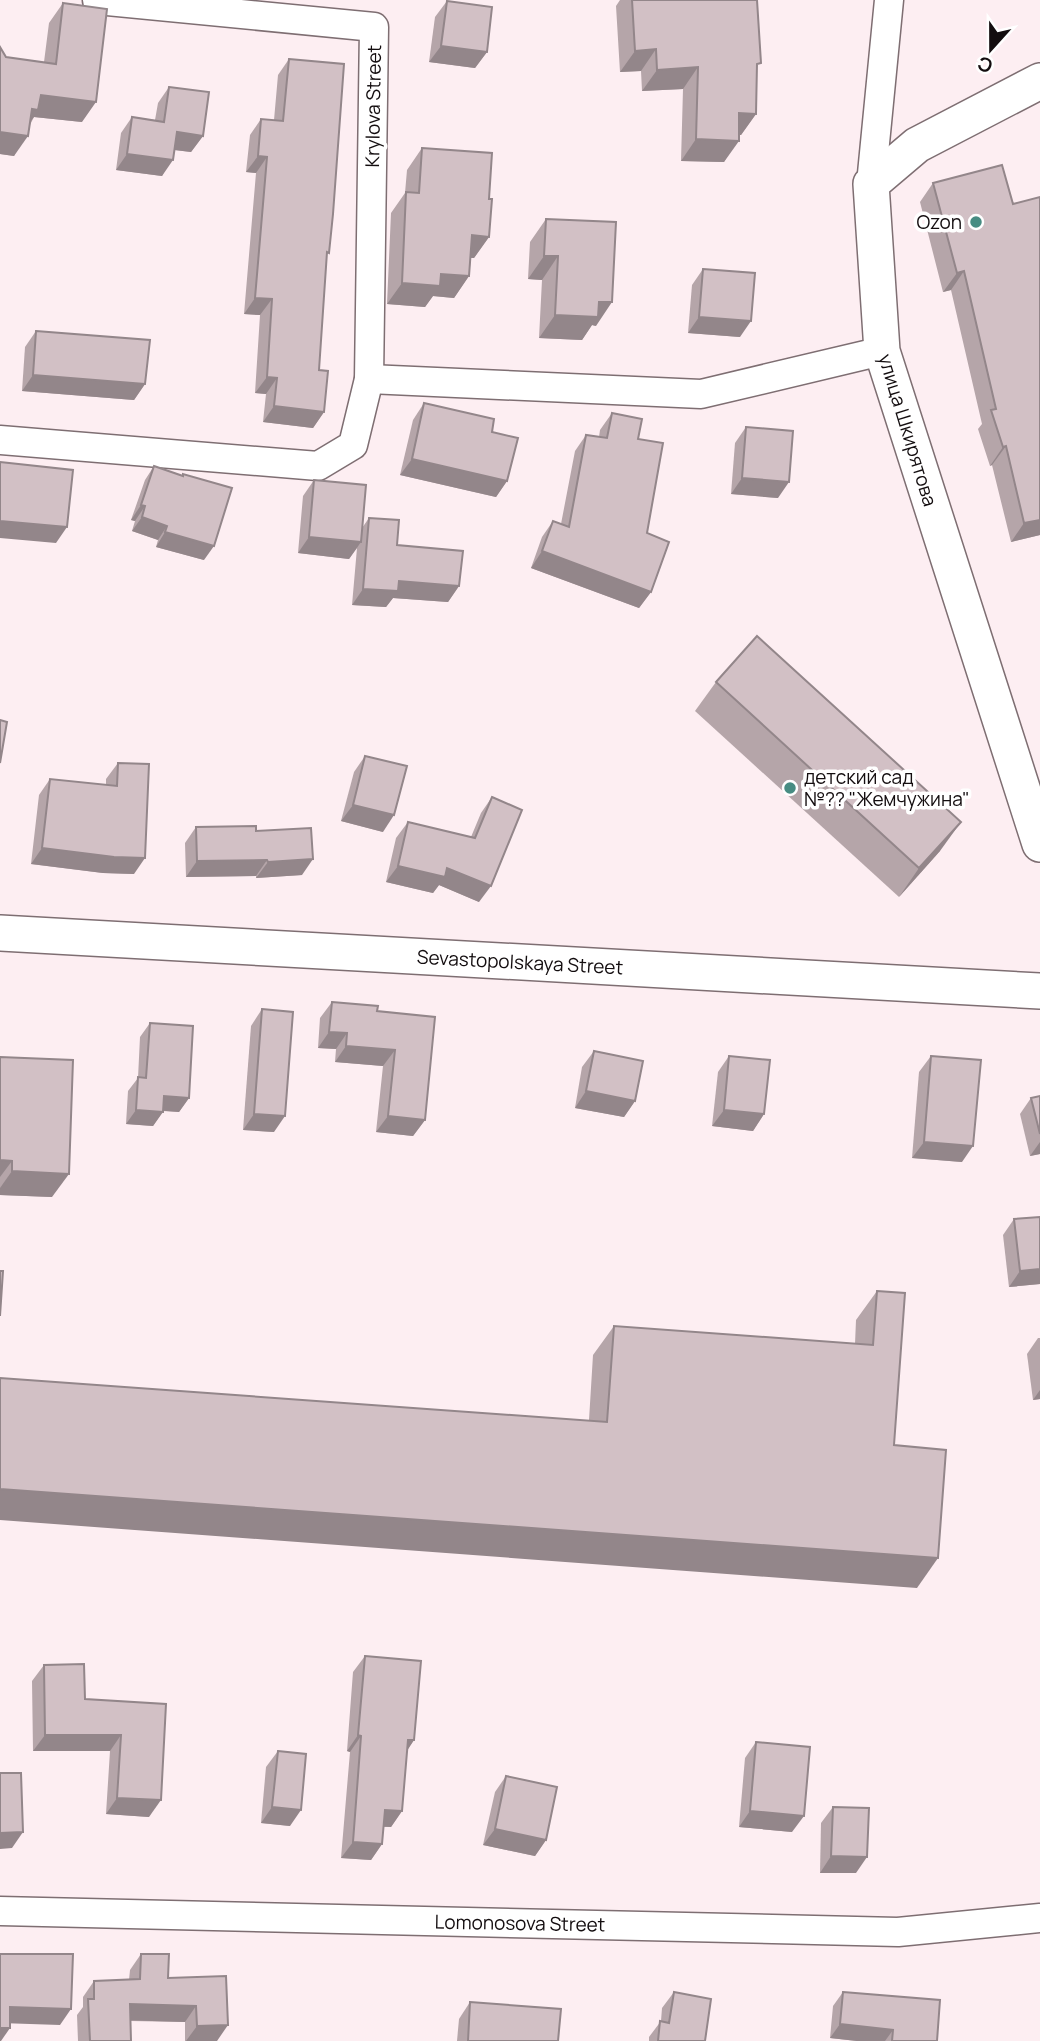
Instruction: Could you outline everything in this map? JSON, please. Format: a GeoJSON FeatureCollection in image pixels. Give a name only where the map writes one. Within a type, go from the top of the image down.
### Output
{"type":"FeatureCollection","features":[{"type":"Feature","properties":{"kind":"street","name":"Krylova Street"},"geometry":{"type":"LineString","coordinates":[[0,440],[318,466],[353,445],[369,379],[374,27],[97,0]]}},
{"type":"Feature","properties":{"kind":"street","name":"улица Шкирятова"},"geometry":{"type":"LineString","coordinates":[[889,0],[871,184],[882,351],[1040,842]]}},
{"type":"Feature","properties":{"kind":"street"},"geometry":{"type":"LineString","coordinates":[[871,184],[917,145],[1040,81]]}},
{"type":"Feature","properties":{"kind":"street"},"geometry":{"type":"LineString","coordinates":[[369,379],[701,394],[882,351]]}},
{"type":"Feature","properties":{"kind":"street","name":"Sevastopolskaya Street"},"geometry":{"type":"LineString","coordinates":[[0,933],[1040,991]]}},
{"type":"Feature","properties":{"kind":"street","name":"Lomonosova Street"},"geometry":{"type":"LineString","coordinates":[[0,1912],[898,1932],[1040,1918]]}},
{"type":"Feature","properties":{"kind":"building"},"geometry":{"type":"Polygon","coordinates":[[[632,0],[757,0],[761,63],[757,64],[756,114],[739,113],[739,141],[696,139],[698,67],[657,70],[656,49],[635,51],[632,0]]]}},
{"type":"Feature","properties":{"kind":"building"},"geometry":{"type":"Polygon","coordinates":[[[447,1],[492,7],[487,52],[441,46],[447,1]]]}},
{"type":"Feature","properties":{"kind":"building"},"geometry":{"type":"Polygon","coordinates":[[[63,3],[107,9],[96,102],[41,95],[38,110],[32,109],[28,136],[0,132],[0,47],[6,57],[56,64],[63,3]]]}},
{"type":"Feature","properties":{"kind":"building"},"geometry":{"type":"Polygon","coordinates":[[[289,59],[344,64],[319,370],[328,371],[324,412],[274,406],[277,378],[267,377],[272,299],[255,298],[267,157],[258,156],[261,119],[283,121],[289,59]]]}},
{"type":"Feature","properties":{"kind":"building"},"geometry":{"type":"Polygon","coordinates":[[[169,87],[209,92],[203,136],[177,132],[173,160],[127,154],[132,117],[164,122],[169,87]]]}},
{"type":"Feature","properties":{"kind":"building"},"geometry":{"type":"Polygon","coordinates":[[[422,148],[492,153],[489,237],[472,235],[469,276],[441,274],[440,286],[402,283],[406,192],[419,193],[422,148]]]}},
{"type":"Feature","properties":{"kind":"building"},"geometry":{"type":"Polygon","coordinates":[[[1002,165],[1013,204],[1040,197],[1040,520],[1024,523],[1006,446],[1003,447],[991,410],[996,409],[964,271],[957,273],[933,183],[1002,165]]]}},
{"type":"Feature","properties":{"kind":"building"},"geometry":{"type":"Polygon","coordinates":[[[546,219],[616,222],[612,302],[599,302],[598,317],[555,315],[558,256],[544,256],[546,219]]]}},
{"type":"Feature","properties":{"kind":"building"},"geometry":{"type":"Polygon","coordinates":[[[703,269],[755,273],[751,321],[699,317],[703,269]]]}},
{"type":"Feature","properties":{"kind":"building"},"geometry":{"type":"Polygon","coordinates":[[[36,331],[150,340],[145,384],[33,375],[36,331]]]}},
{"type":"Feature","properties":{"kind":"building"},"geometry":{"type":"Polygon","coordinates":[[[424,403],[494,419],[492,432],[518,438],[507,481],[412,459],[424,403]]]}},
{"type":"Feature","properties":{"kind":"building"},"geometry":{"type":"Polygon","coordinates":[[[612,413],[642,419],[638,439],[663,443],[647,533],[669,542],[651,592],[542,551],[553,521],[569,527],[586,435],[607,438],[612,413]]]}},
{"type":"Feature","properties":{"kind":"building"},"geometry":{"type":"Polygon","coordinates":[[[746,427],[793,431],[789,482],[742,478],[746,427]]]}},
{"type":"Feature","properties":{"kind":"building"},"geometry":{"type":"Polygon","coordinates":[[[0,462],[73,470],[67,527],[0,521],[0,462]]]}},
{"type":"Feature","properties":{"kind":"building"},"geometry":{"type":"Polygon","coordinates":[[[154,466],[232,488],[214,546],[165,532],[167,526],[142,517],[145,506],[141,505],[154,466]]]}},
{"type":"Feature","properties":{"kind":"building"},"geometry":{"type":"Polygon","coordinates":[[[314,480],[366,485],[361,542],[309,537],[314,480]]]}},
{"type":"Feature","properties":{"kind":"building"},"geometry":{"type":"Polygon","coordinates":[[[369,518],[399,520],[397,545],[463,551],[459,586],[399,581],[398,591],[363,589],[369,518]]]}},
{"type":"Feature","properties":{"kind":"building"},"geometry":{"type":"Polygon","coordinates":[[[757,636],[961,822],[919,868],[716,682],[757,636]]]}},
{"type":"Feature","properties":{"kind":"building"},"geometry":{"type":"Polygon","coordinates":[[[0,720],[7,722],[0,763],[0,720]]]}},
{"type":"Feature","properties":{"kind":"building"},"geometry":{"type":"Polygon","coordinates":[[[365,756],[407,766],[394,815],[353,805],[365,756]]]}},
{"type":"Feature","properties":{"kind":"building"},"geometry":{"type":"Polygon","coordinates":[[[118,763],[149,764],[145,858],[42,848],[50,779],[117,786],[118,763]]]}},
{"type":"Feature","properties":{"kind":"building"},"geometry":{"type":"Polygon","coordinates":[[[492,797],[522,810],[491,886],[447,868],[445,877],[398,866],[408,822],[475,838],[492,797]]]}},
{"type":"Feature","properties":{"kind":"building"},"geometry":{"type":"Polygon","coordinates":[[[256,826],[256,831],[311,828],[313,859],[268,862],[197,861],[196,827],[256,826]]]}},
{"type":"Feature","properties":{"kind":"building"},"geometry":{"type":"Polygon","coordinates":[[[332,1002],[378,1006],[377,1011],[435,1017],[425,1120],[388,1116],[395,1050],[346,1046],[347,1033],[329,1032],[332,1002]]]}},
{"type":"Feature","properties":{"kind":"building"},"geometry":{"type":"Polygon","coordinates":[[[262,1009],[293,1012],[285,1116],[254,1114],[262,1009]]]}},
{"type":"Feature","properties":{"kind":"building"},"geometry":{"type":"Polygon","coordinates":[[[150,1023],[193,1026],[189,1098],[164,1096],[163,1112],[136,1110],[138,1077],[146,1078],[150,1023]]]}},
{"type":"Feature","properties":{"kind":"building"},"geometry":{"type":"Polygon","coordinates":[[[594,1051],[643,1061],[635,1101],[586,1091],[594,1051]]]}},
{"type":"Feature","properties":{"kind":"building"},"geometry":{"type":"Polygon","coordinates":[[[729,1056],[770,1060],[764,1114],[724,1110],[729,1056]]]}},
{"type":"Feature","properties":{"kind":"building"},"geometry":{"type":"Polygon","coordinates":[[[931,1056],[981,1060],[973,1146],[924,1142],[931,1056]]]}},
{"type":"Feature","properties":{"kind":"building"},"geometry":{"type":"Polygon","coordinates":[[[0,1057],[73,1060],[69,1174],[12,1171],[12,1161],[0,1160],[0,1057]]]}},
{"type":"Feature","properties":{"kind":"building"},"geometry":{"type":"Polygon","coordinates":[[[1040,1096],[1040,1134],[1031,1098],[1040,1096]]]}},
{"type":"Feature","properties":{"kind":"building"},"geometry":{"type":"Polygon","coordinates":[[[1040,1217],[1040,1269],[1020,1271],[1014,1219],[1040,1217]]]}},
{"type":"Feature","properties":{"kind":"building"},"geometry":{"type":"Polygon","coordinates":[[[0,1271],[3,1271],[0,1316],[0,1271]]]}},
{"type":"Feature","properties":{"kind":"building"},"geometry":{"type":"Polygon","coordinates":[[[877,1291],[905,1293],[894,1445],[946,1450],[938,1558],[0,1489],[0,1378],[607,1422],[614,1326],[873,1345],[877,1291]]]}},
{"type":"Feature","properties":{"kind":"building"},"geometry":{"type":"Polygon","coordinates":[[[365,1656],[421,1661],[414,1740],[408,1740],[402,1811],[385,1810],[382,1844],[353,1842],[365,1656]]]}},
{"type":"Feature","properties":{"kind":"building"},"geometry":{"type":"Polygon","coordinates":[[[84,1664],[85,1699],[166,1704],[161,1800],[117,1798],[121,1735],[45,1735],[44,1665],[84,1664]]]}},
{"type":"Feature","properties":{"kind":"building"},"geometry":{"type":"Polygon","coordinates":[[[756,1742],[810,1747],[804,1816],[750,1811],[756,1742]]]}},
{"type":"Feature","properties":{"kind":"building"},"geometry":{"type":"Polygon","coordinates":[[[278,1751],[306,1754],[301,1810],[272,1807],[278,1751]]]}},
{"type":"Feature","properties":{"kind":"building"},"geometry":{"type":"Polygon","coordinates":[[[0,1773],[21,1773],[23,1832],[0,1833],[0,1773]]]}},
{"type":"Feature","properties":{"kind":"building"},"geometry":{"type":"Polygon","coordinates":[[[506,1776],[557,1787],[546,1840],[495,1829],[506,1776]]]}},
{"type":"Feature","properties":{"kind":"building"},"geometry":{"type":"Polygon","coordinates":[[[833,1807],[869,1808],[867,1857],[831,1856],[833,1807]]]}},
{"type":"Feature","properties":{"kind":"building"},"geometry":{"type":"Polygon","coordinates":[[[0,1954],[73,1954],[71,2009],[10,2007],[10,2028],[0,2028],[0,1954]]]}},
{"type":"Feature","properties":{"kind":"building"},"geometry":{"type":"Polygon","coordinates":[[[141,1954],[169,1954],[168,1978],[226,1976],[228,2025],[197,2026],[196,2006],[130,2004],[131,2041],[90,2041],[88,1999],[94,1999],[94,1981],[140,1979],[141,1954]]]}},
{"type":"Feature","properties":{"kind":"building"},"geometry":{"type":"Polygon","coordinates":[[[674,1992],[711,1999],[705,2041],[658,2041],[660,2021],[669,2023],[674,1992]]]}},
{"type":"Feature","properties":{"kind":"building"},"geometry":{"type":"Polygon","coordinates":[[[843,1992],[940,2000],[937,2041],[892,2041],[893,2030],[840,2024],[843,1992]]]}},
{"type":"Feature","properties":{"kind":"building"},"geometry":{"type":"Polygon","coordinates":[[[470,2002],[561,2009],[558,2041],[468,2041],[470,2002]]]}},
{"type":"Feature","properties":{"kind":"place","name":"Ozon"},"geometry":{"type":"Point","coordinates":[976,222]}},
{"type":"Feature","properties":{"kind":"place","name":"детский сад №?? \"Жемчужина\""},"geometry":{"type":"Point","coordinates":[790,788]}}]}
